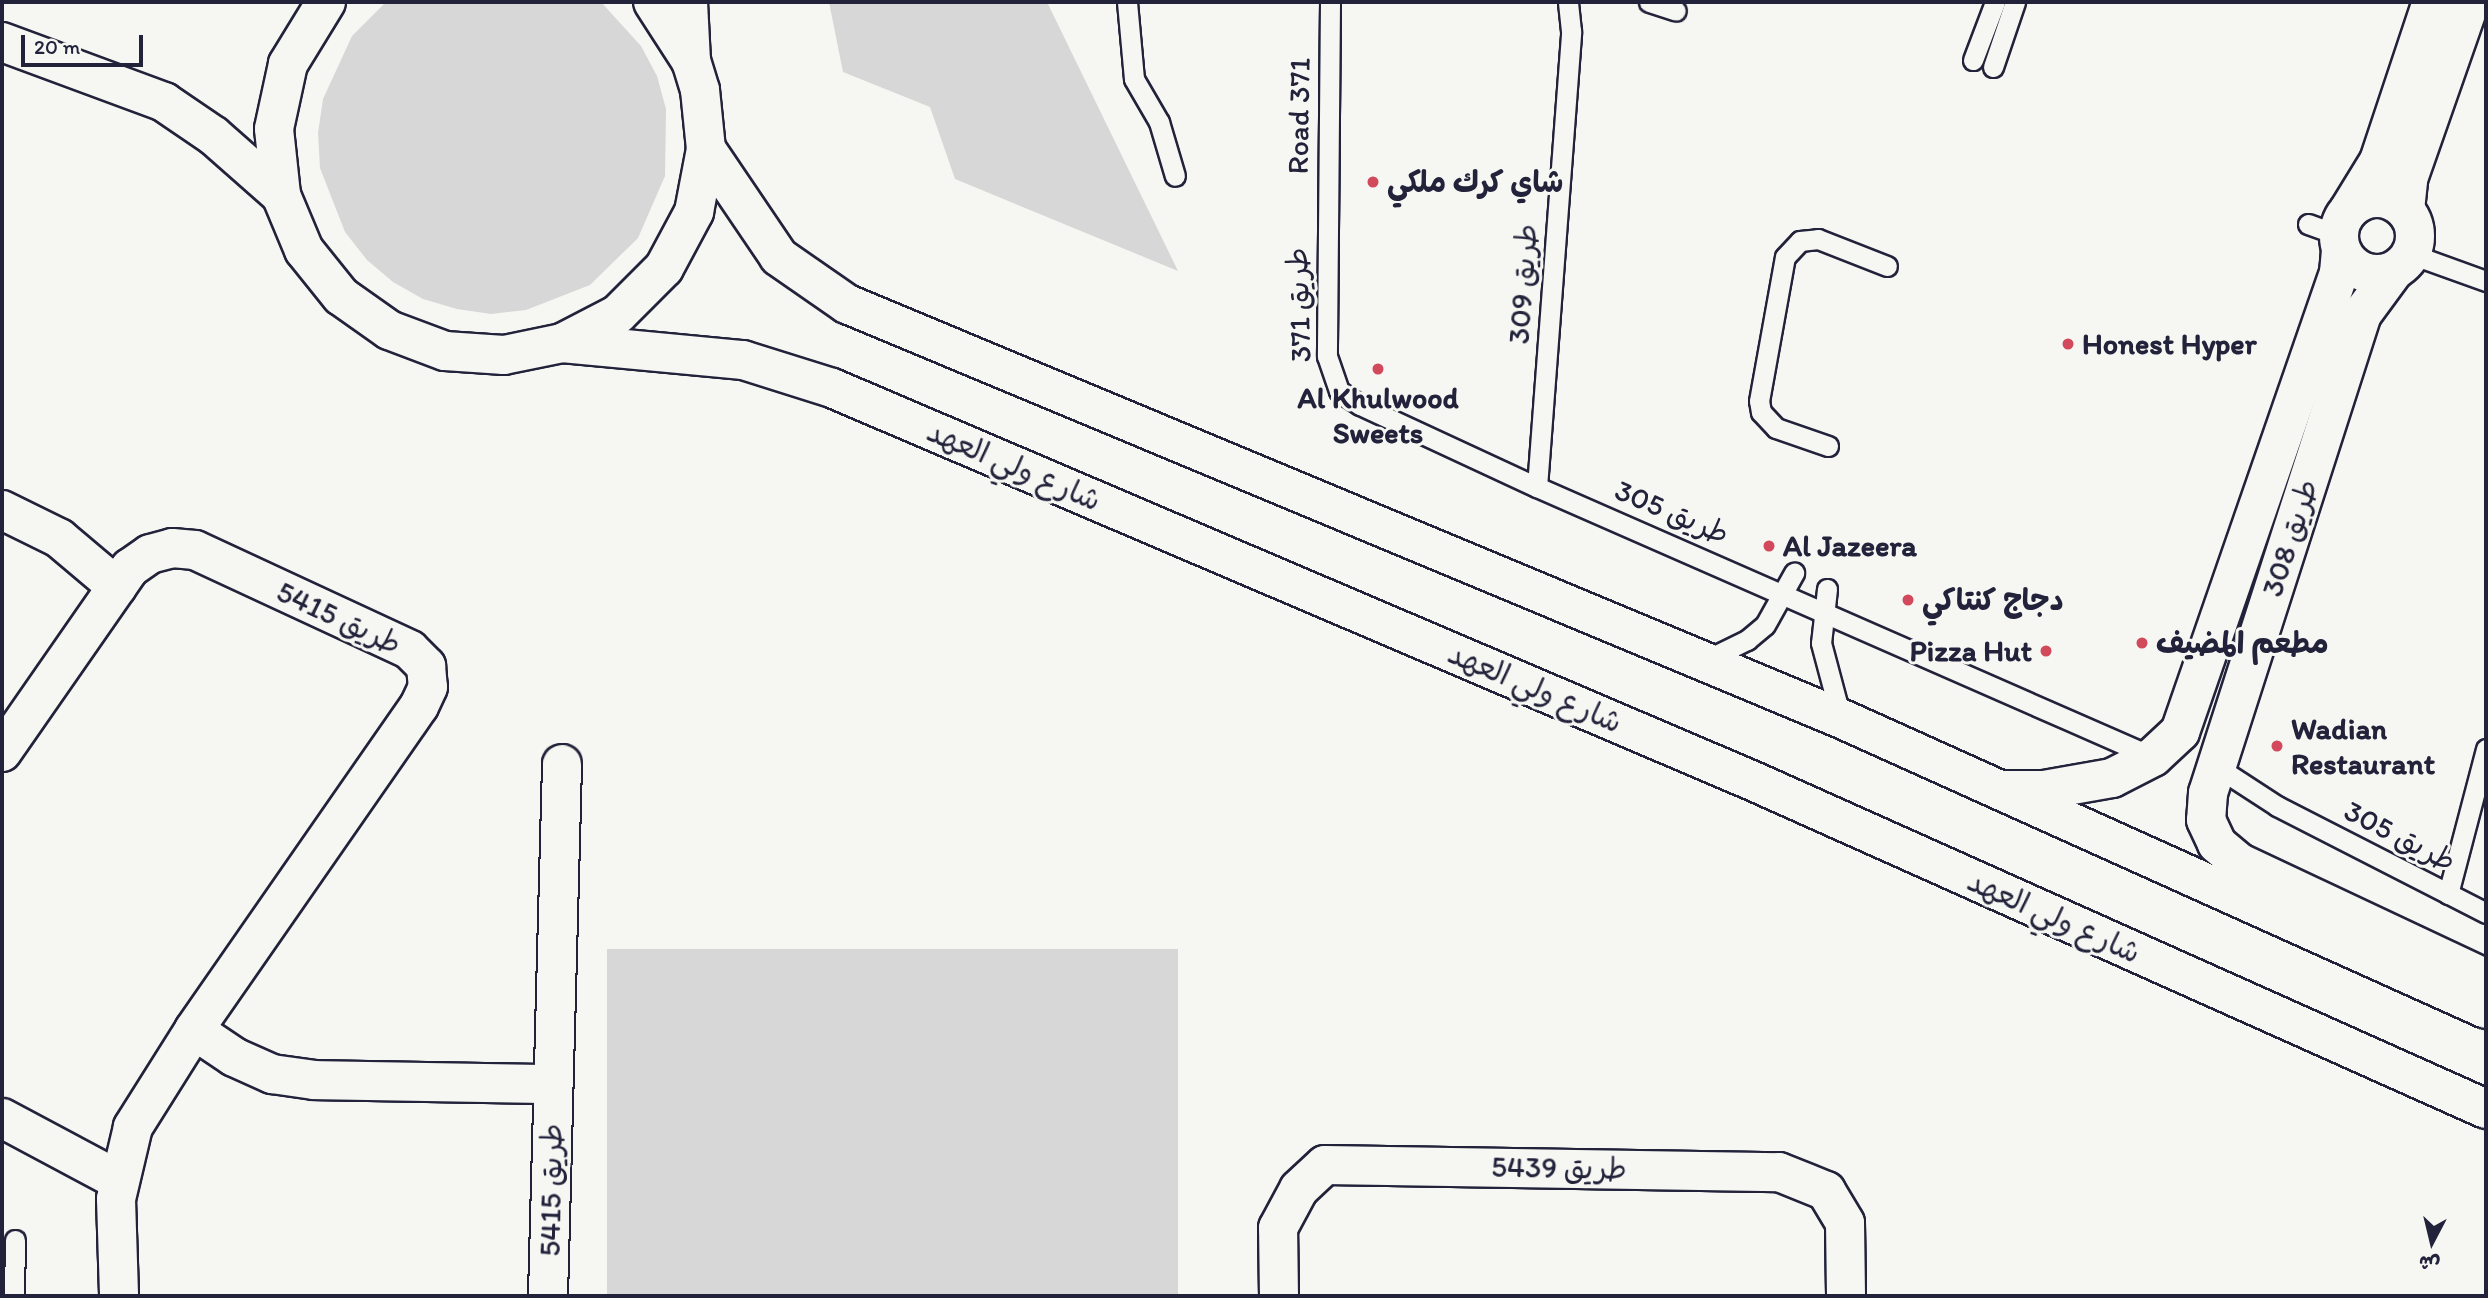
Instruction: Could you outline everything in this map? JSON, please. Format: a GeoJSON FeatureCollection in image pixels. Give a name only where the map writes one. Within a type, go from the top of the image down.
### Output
{"type":"FeatureCollection","features":[{"type":"Feature","properties":{"kind":"street"},"geometry":{"type":"LineString","coordinates":[[326,2],[288,64],[274,129],[281,195],[304,250],[341,296],[389,330],[445,351],[504,355],[562,343],[618,314],[664,268],[694,212],[706,149],[702,99],[691,61],[688,2]]}},
{"type":"Feature","properties":{"kind":"street"},"geometry":{"type":"LineString","coordinates":[[653,2],[691,61]]}},
{"type":"Feature","properties":{"kind":"street","name":"طريق 308"},"geometry":{"type":"LineString","coordinates":[[2002,790],[2086,784],[2112,778],[2153,757],[2180,732],[2190,711],[2339,273],[2334,230],[2379,161],[2432,2]]}},
{"type":"Feature","properties":{"kind":"street"},"geometry":{"type":"LineString","coordinates":[[2405,210],[2383,198],[2359,202],[2334,230],[2357,270],[2368,274],[2402,263],[2416,231],[2405,210],[2408,178],[2470,2]]}},
{"type":"Feature","properties":{"kind":"street"},"geometry":{"type":"LineString","coordinates":[[2,43],[164,102],[214,136],[281,195]]}},
{"type":"Feature","properties":{"kind":"street"},"geometry":{"type":"LineString","coordinates":[[706,149],[779,257],[847,303],[1706,660],[2002,790],[2486,1010]]}},
{"type":"Feature","properties":{"kind":"street","name":"طريق 308"},"geometry":{"type":"LineString","coordinates":[[2402,263],[2362,314],[2217,767],[2206,820],[2210,832],[2227,855],[2486,979]]}},
{"type":"Feature","properties":{"kind":"street","name":"شارع ولي العهد"},"geometry":{"type":"LineString","coordinates":[[562,343],[743,360],[832,388],[1753,781],[2486,1109]]}},
{"type":"Feature","properties":{"kind":"street"},"geometry":{"type":"LineString","coordinates":[[2,510],[59,538],[117,587]]}},
{"type":"Feature","properties":{"kind":"street","name":"طريق 5415"},"geometry":{"type":"LineString","coordinates":[[2,752],[130,568],[150,554],[172,548],[195,550],[410,650],[425,666],[428,687],[419,706],[194,1030],[133,1127],[118,1180],[119,1296]]}},
{"type":"Feature","properties":{"kind":"street","name":"طريق 5415"},"geometry":{"type":"LineString","coordinates":[[548,1296],[562,764]]}},
{"type":"Feature","properties":{"kind":"street","name":"طريق 5415"},"geometry":{"type":"LineString","coordinates":[[194,1030],[234,1057],[272,1074],[314,1080],[553,1084]]}},
{"type":"Feature","properties":{"kind":"street"},"geometry":{"type":"LineString","coordinates":[[2,1118],[118,1180]]}},
{"type":"Feature","properties":{"kind":"street","name":"طريق 5439"},"geometry":{"type":"LineString","coordinates":[[1279,1296],[1278,1228],[1299,1189],[1325,1165],[1779,1172],[1826,1191],[1845,1223],[1846,1296]]}},
{"type":"Feature","properties":{"kind":"lane"},"geometry":{"type":"LineString","coordinates":[[1127,2],[1134,79],[1159,122],[1175,176]]}},
{"type":"Feature","properties":{"kind":"lane","name":"Road 371"},"geometry":{"type":"LineString","coordinates":[[1327,231],[1330,2]]}},
{"type":"Feature","properties":{"kind":"lane","name":"طريق 309"},"geometry":{"type":"LineString","coordinates":[[1537,487],[1572,31],[1567,2]]}},
{"type":"Feature","properties":{"kind":"lane"},"geometry":{"type":"LineString","coordinates":[[1649,2],[1676,11]]}},
{"type":"Feature","properties":{"kind":"lane"},"geometry":{"type":"LineString","coordinates":[[1973,61],[1995,2]]}},
{"type":"Feature","properties":{"kind":"lane"},"geometry":{"type":"LineString","coordinates":[[1993,67],[2015,2]]}},
{"type":"Feature","properties":{"kind":"lane","name":"طريق 371"},"geometry":{"type":"LineString","coordinates":[[1327,231],[1329,370],[1339,391],[1360,405]]}},
{"type":"Feature","properties":{"kind":"lane"},"geometry":{"type":"LineString","coordinates":[[1828,446],[1776,428],[1761,412],[1759,401],[1785,257],[1800,241],[1818,239],[1887,266]]}},
{"type":"Feature","properties":{"kind":"lane"},"geometry":{"type":"LineString","coordinates":[[2402,263],[2486,281]]}},
{"type":"Feature","properties":{"kind":"lane","name":"طريق 305"},"geometry":{"type":"LineString","coordinates":[[1360,405],[1537,487],[1786,593],[2153,757]]}},
{"type":"Feature","properties":{"kind":"lane"},"geometry":{"type":"LineString","coordinates":[[1706,660],[1748,640],[1765,625],[1786,593],[1794,573]]}},
{"type":"Feature","properties":{"kind":"lane"},"geometry":{"type":"LineString","coordinates":[[1827,589],[1821,609],[1821,643],[1842,719]]}},
{"type":"Feature","properties":{"kind":"lane"},"geometry":{"type":"LineString","coordinates":[[2448,894],[2486,749]]}},
{"type":"Feature","properties":{"kind":"lane","name":"طريق 305"},"geometry":{"type":"LineString","coordinates":[[2217,767],[2277,806],[2486,913]]}},
{"type":"Feature","properties":{"kind":"lane"},"geometry":{"type":"LineString","coordinates":[[13,1296],[15,1240]]}},
{"type":"Feature","properties":{"kind":"shaded area"},"geometry":{"type":"Polygon","coordinates":[[[386,2],[601,2],[641,46],[657,76],[666,109],[665,176],[638,238],[590,285],[526,310],[491,314],[457,309],[423,299],[393,282],[367,260],[345,232],[320,168],[318,133],[323,99],[352,36],[386,2]]]}},
{"type":"Feature","properties":{"kind":"shaded area"},"geometry":{"type":"Polygon","coordinates":[[[829,2],[1047,2],[1178,271],[955,179],[930,107],[843,72],[829,2]]]}},
{"type":"Feature","properties":{"kind":"shaded area"},"geometry":{"type":"Polygon","coordinates":[[[607,949],[1178,949],[1178,1296],[607,1296],[607,949]]]}},
{"type":"Feature","properties":{"kind":"place","name":"شاي كرك ملكي"},"geometry":{"type":"Point","coordinates":[1373,182]}},
{"type":"Feature","properties":{"kind":"place","name":"Honest Hyper"},"geometry":{"type":"Point","coordinates":[2068,344]}},
{"type":"Feature","properties":{"kind":"place","name":"Al Khulwood Sweets"},"geometry":{"type":"Point","coordinates":[1378,369]}},
{"type":"Feature","properties":{"kind":"place","name":"Al Jazeera"},"geometry":{"type":"Point","coordinates":[1769,546]}},
{"type":"Feature","properties":{"kind":"place","name":"دجاج كنتاكي"},"geometry":{"type":"Point","coordinates":[1908,600]}},
{"type":"Feature","properties":{"kind":"place","name":"مطعم المضيف"},"geometry":{"type":"Point","coordinates":[2142,643]}},
{"type":"Feature","properties":{"kind":"place","name":"Pizza Hut"},"geometry":{"type":"Point","coordinates":[2046,651]}},
{"type":"Feature","properties":{"kind":"place","name":"Wadian Restaurant"},"geometry":{"type":"Point","coordinates":[2277,746]}}]}
